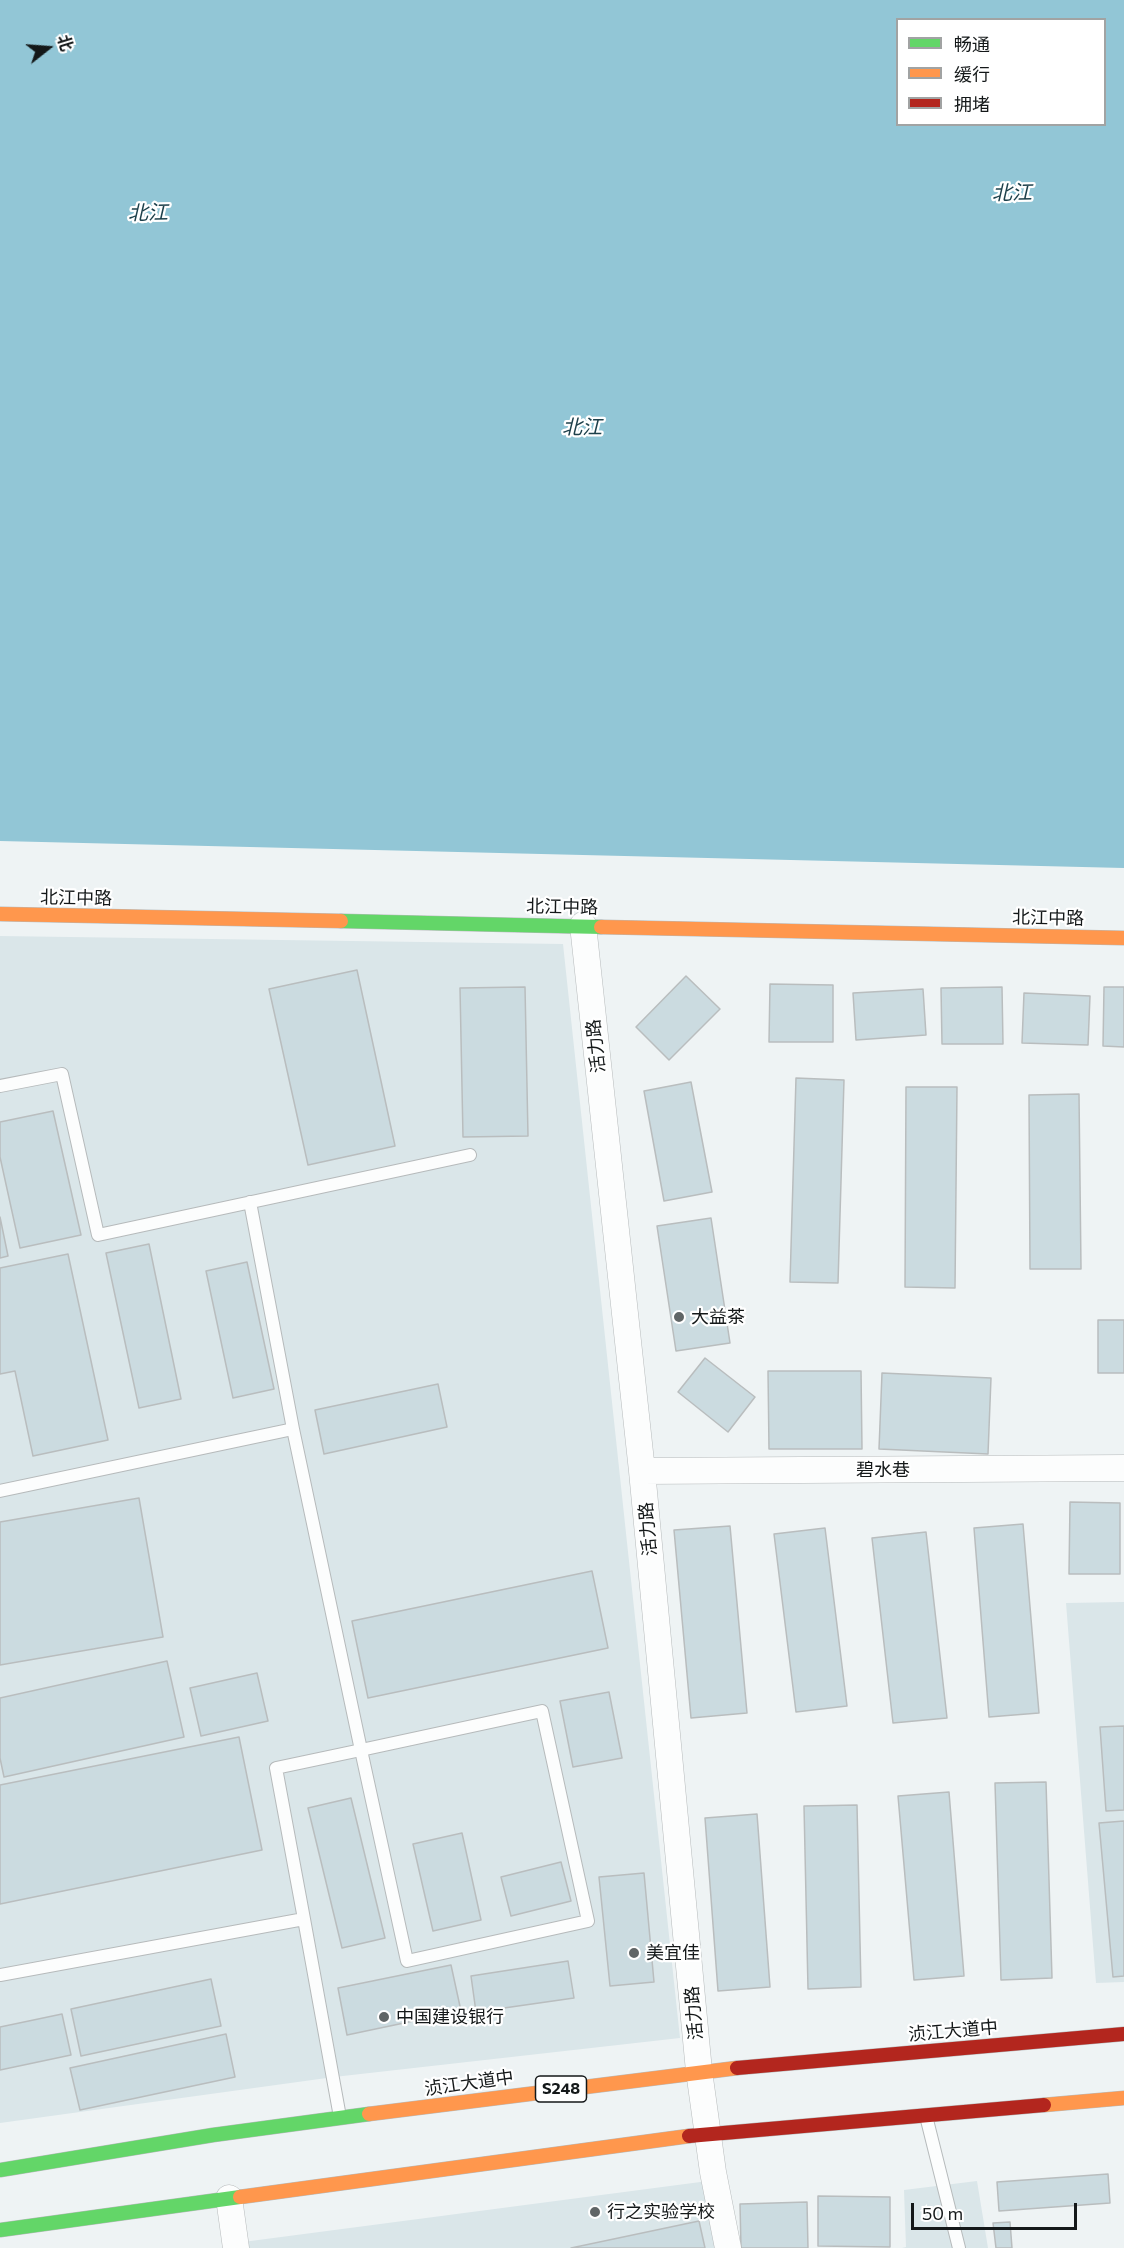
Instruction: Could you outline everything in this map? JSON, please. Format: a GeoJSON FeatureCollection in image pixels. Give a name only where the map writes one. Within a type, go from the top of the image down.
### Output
{"type":"FeatureCollection","features":[{"type":"Feature","properties":{"kind":"main road","name":"北江中路"},"geometry":{"type":"LineString","coordinates":[[0,915],[583,925],[1124,938]]}},
{"type":"Feature","properties":{"kind":"main road","name":"浈江大道中"},"geometry":{"type":"LineString","coordinates":[[0,2170],[213,2135],[699,2071],[1124,2034]]}},
{"type":"Feature","properties":{"kind":"main road"},"geometry":{"type":"LineString","coordinates":[[0,2230],[708,2133],[1124,2098]]}},
{"type":"Feature","properties":{"kind":"street","name":"活力路"},"geometry":{"type":"LineString","coordinates":[[583,925],[642,1471],[699,2071],[728,2248]]}},
{"type":"Feature","properties":{"kind":"street","name":"碧水巷"},"geometry":{"type":"LineString","coordinates":[[642,1471],[1124,1468]]}},
{"type":"Feature","properties":{"kind":"street"},"geometry":{"type":"LineString","coordinates":[[229,2198],[236,2248]]}},
{"type":"Feature","properties":{"kind":"lane"},"geometry":{"type":"LineString","coordinates":[[0,1086],[62,1074],[98,1235],[470,1155]]}},
{"type":"Feature","properties":{"kind":"lane"},"geometry":{"type":"LineString","coordinates":[[250,1202],[293,1429],[361,1750],[408,1961],[588,1921],[542,1711],[361,1750],[276,1768],[340,2118]]}},
{"type":"Feature","properties":{"kind":"lane"},"geometry":{"type":"LineString","coordinates":[[0,1491],[293,1429]]}},
{"type":"Feature","properties":{"kind":"lane"},"geometry":{"type":"LineString","coordinates":[[0,1975],[304,1919]]}},
{"type":"Feature","properties":{"kind":"lane"},"geometry":{"type":"LineString","coordinates":[[926,2115],[959,2248]]}},
{"type":"Feature","properties":{"kind":"shaded area"},"geometry":{"type":"Polygon","coordinates":[[[0,936],[563,944],[680,2038],[334,2077],[0,2123],[0,936]]]}},
{"type":"Feature","properties":{"kind":"shaded area"},"geometry":{"type":"Polygon","coordinates":[[[1124,1602],[1124,1982],[1096,1983],[1066,1603],[1124,1602]]]}},
{"type":"Feature","properties":{"kind":"shaded area","name":"行之实验学校"},"geometry":{"type":"Polygon","coordinates":[[[708,2181],[720,2248],[243,2248],[243,2242],[708,2181]]]}},
{"type":"Feature","properties":{"kind":"shaded area"},"geometry":{"type":"Polygon","coordinates":[[[977,2181],[988,2248],[902,2248],[906,2247],[904,2190],[977,2181]]]}},
{"type":"Feature","properties":{"kind":"water","name":"北江"},"geometry":{"type":"Polygon","coordinates":[[[0,0],[1124,0],[1124,868],[0,841],[0,0]]]}},
{"type":"Feature","properties":{"kind":"building"},"geometry":{"type":"Polygon","coordinates":[[[357,970],[395,1146],[308,1165],[269,989],[357,970]]]}},
{"type":"Feature","properties":{"kind":"building"},"geometry":{"type":"Polygon","coordinates":[[[686,976],[720,1009],[669,1060],[636,1027],[686,976]]]}},
{"type":"Feature","properties":{"kind":"building"},"geometry":{"type":"Polygon","coordinates":[[[770,984],[833,985],[833,1042],[769,1042],[770,984]]]}},
{"type":"Feature","properties":{"kind":"building"},"geometry":{"type":"Polygon","coordinates":[[[525,987],[528,1136],[463,1137],[460,988],[525,987]]]}},
{"type":"Feature","properties":{"kind":"building"},"geometry":{"type":"Polygon","coordinates":[[[1002,987],[1003,1044],[942,1044],[941,988],[1002,987]]]}},
{"type":"Feature","properties":{"kind":"building"},"geometry":{"type":"Polygon","coordinates":[[[1104,987],[1124,987],[1124,1047],[1103,1046],[1104,987]]]}},
{"type":"Feature","properties":{"kind":"building"},"geometry":{"type":"Polygon","coordinates":[[[923,989],[926,1035],[856,1040],[853,993],[923,989]]]}},
{"type":"Feature","properties":{"kind":"building"},"geometry":{"type":"Polygon","coordinates":[[[1024,993],[1090,996],[1088,1045],[1022,1043],[1024,993]]]}},
{"type":"Feature","properties":{"kind":"building"},"geometry":{"type":"Polygon","coordinates":[[[796,1078],[844,1080],[838,1283],[790,1282],[796,1078]]]}},
{"type":"Feature","properties":{"kind":"building"},"geometry":{"type":"Polygon","coordinates":[[[691,1082],[712,1192],[664,1201],[644,1091],[691,1082]]]}},
{"type":"Feature","properties":{"kind":"building"},"geometry":{"type":"Polygon","coordinates":[[[906,1087],[957,1087],[955,1288],[905,1287],[906,1087]]]}},
{"type":"Feature","properties":{"kind":"building"},"geometry":{"type":"Polygon","coordinates":[[[1079,1094],[1081,1269],[1030,1269],[1029,1095],[1079,1094]]]}},
{"type":"Feature","properties":{"kind":"building"},"geometry":{"type":"Polygon","coordinates":[[[53,1111],[81,1235],[20,1248],[0,1157],[0,1122],[53,1111]]]}},
{"type":"Feature","properties":{"kind":"building"},"geometry":{"type":"Polygon","coordinates":[[[0,1217],[8,1256],[0,1258],[0,1217]]]}},
{"type":"Feature","properties":{"kind":"building"},"geometry":{"type":"Polygon","coordinates":[[[711,1218],[730,1343],[676,1351],[657,1226],[711,1218]]]}},
{"type":"Feature","properties":{"kind":"building"},"geometry":{"type":"Polygon","coordinates":[[[149,1244],[181,1399],[139,1408],[106,1253],[149,1244]]]}},
{"type":"Feature","properties":{"kind":"building"},"geometry":{"type":"Polygon","coordinates":[[[68,1254],[108,1440],[33,1456],[15,1371],[0,1374],[0,1268],[68,1254]]]}},
{"type":"Feature","properties":{"kind":"building"},"geometry":{"type":"Polygon","coordinates":[[[247,1262],[274,1389],[233,1398],[206,1271],[247,1262]]]}},
{"type":"Feature","properties":{"kind":"building"},"geometry":{"type":"Polygon","coordinates":[[[1098,1320],[1124,1320],[1124,1373],[1098,1373],[1098,1320]]]}},
{"type":"Feature","properties":{"kind":"building"},"geometry":{"type":"Polygon","coordinates":[[[705,1358],[755,1397],[728,1432],[678,1392],[705,1358]]]}},
{"type":"Feature","properties":{"kind":"building"},"geometry":{"type":"Polygon","coordinates":[[[768,1371],[861,1371],[862,1449],[769,1449],[768,1371]]]}},
{"type":"Feature","properties":{"kind":"building"},"geometry":{"type":"Polygon","coordinates":[[[882,1373],[991,1378],[988,1454],[879,1449],[882,1373]]]}},
{"type":"Feature","properties":{"kind":"building"},"geometry":{"type":"Polygon","coordinates":[[[438,1384],[447,1427],[324,1454],[315,1410],[438,1384]]]}},
{"type":"Feature","properties":{"kind":"building"},"geometry":{"type":"Polygon","coordinates":[[[139,1498],[163,1637],[0,1665],[0,1522],[139,1498]]]}},
{"type":"Feature","properties":{"kind":"building"},"geometry":{"type":"Polygon","coordinates":[[[1070,1502],[1120,1503],[1120,1574],[1069,1574],[1070,1502]]]}},
{"type":"Feature","properties":{"kind":"building"},"geometry":{"type":"Polygon","coordinates":[[[1023,1524],[1039,1713],[989,1717],[974,1528],[1023,1524]]]}},
{"type":"Feature","properties":{"kind":"building"},"geometry":{"type":"Polygon","coordinates":[[[730,1526],[747,1713],[691,1718],[674,1530],[730,1526]]]}},
{"type":"Feature","properties":{"kind":"building"},"geometry":{"type":"Polygon","coordinates":[[[825,1528],[847,1706],[796,1712],[774,1534],[825,1528]]]}},
{"type":"Feature","properties":{"kind":"building"},"geometry":{"type":"Polygon","coordinates":[[[926,1532],[947,1718],[893,1723],[872,1538],[926,1532]]]}},
{"type":"Feature","properties":{"kind":"building"},"geometry":{"type":"Polygon","coordinates":[[[592,1571],[608,1648],[368,1698],[352,1621],[592,1571]]]}},
{"type":"Feature","properties":{"kind":"building"},"geometry":{"type":"Polygon","coordinates":[[[167,1661],[184,1737],[4,1777],[0,1758],[0,1698],[167,1661]]]}},
{"type":"Feature","properties":{"kind":"building"},"geometry":{"type":"Polygon","coordinates":[[[257,1673],[268,1721],[201,1736],[190,1688],[257,1673]]]}},
{"type":"Feature","properties":{"kind":"building"},"geometry":{"type":"Polygon","coordinates":[[[609,1692],[622,1758],[573,1767],[560,1701],[609,1692]]]}},
{"type":"Feature","properties":{"kind":"building"},"geometry":{"type":"Polygon","coordinates":[[[1124,1726],[1124,1810],[1106,1811],[1100,1727],[1124,1726]]]}},
{"type":"Feature","properties":{"kind":"building"},"geometry":{"type":"Polygon","coordinates":[[[239,1737],[262,1850],[0,1904],[0,1785],[239,1737]]]}},
{"type":"Feature","properties":{"kind":"building"},"geometry":{"type":"Polygon","coordinates":[[[1046,1782],[1052,1978],[1001,1980],[995,1783],[1046,1782]]]}},
{"type":"Feature","properties":{"kind":"building"},"geometry":{"type":"Polygon","coordinates":[[[949,1792],[964,1976],[914,1980],[898,1796],[949,1792]]]}},
{"type":"Feature","properties":{"kind":"building"},"geometry":{"type":"Polygon","coordinates":[[[351,1798],[385,1938],[342,1948],[308,1808],[351,1798]]]}},
{"type":"Feature","properties":{"kind":"building"},"geometry":{"type":"Polygon","coordinates":[[[857,1805],[861,1987],[808,1989],[804,1806],[857,1805]]]}},
{"type":"Feature","properties":{"kind":"building"},"geometry":{"type":"Polygon","coordinates":[[[757,1814],[770,1987],[718,1991],[705,1818],[757,1814]]]}},
{"type":"Feature","properties":{"kind":"building"},"geometry":{"type":"Polygon","coordinates":[[[1124,1821],[1124,1976],[1113,1977],[1099,1823],[1124,1821]]]}},
{"type":"Feature","properties":{"kind":"building"},"geometry":{"type":"Polygon","coordinates":[[[462,1833],[481,1920],[433,1931],[413,1844],[462,1833]]]}},
{"type":"Feature","properties":{"kind":"building"},"geometry":{"type":"Polygon","coordinates":[[[561,1862],[571,1901],[511,1916],[501,1877],[561,1862]]]}},
{"type":"Feature","properties":{"kind":"building"},"geometry":{"type":"Polygon","coordinates":[[[644,1873],[654,1982],[610,1986],[599,1877],[644,1873]]]}},
{"type":"Feature","properties":{"kind":"building"},"geometry":{"type":"Polygon","coordinates":[[[568,1961],[574,1998],[476,2012],[471,1976],[568,1961]]]}},
{"type":"Feature","properties":{"kind":"building"},"geometry":{"type":"Polygon","coordinates":[[[451,1965],[461,2011],[347,2035],[338,1988],[451,1965]]]}},
{"type":"Feature","properties":{"kind":"building"},"geometry":{"type":"Polygon","coordinates":[[[211,1979],[221,2026],[81,2056],[71,2009],[211,1979]]]}},
{"type":"Feature","properties":{"kind":"building"},"geometry":{"type":"Polygon","coordinates":[[[62,2014],[71,2055],[0,2070],[0,2027],[62,2014]]]}},
{"type":"Feature","properties":{"kind":"building"},"geometry":{"type":"Polygon","coordinates":[[[226,2034],[235,2077],[80,2110],[70,2068],[226,2034]]]}},
{"type":"Feature","properties":{"kind":"building"},"geometry":{"type":"Polygon","coordinates":[[[1108,2174],[1110,2203],[999,2211],[997,2182],[1108,2174]]]}},
{"type":"Feature","properties":{"kind":"building"},"geometry":{"type":"Polygon","coordinates":[[[818,2196],[890,2197],[890,2247],[818,2246],[818,2196]]]}},
{"type":"Feature","properties":{"kind":"building"},"geometry":{"type":"Polygon","coordinates":[[[807,2202],[808,2248],[741,2248],[740,2204],[807,2202]]]}},
{"type":"Feature","properties":{"kind":"building"},"geometry":{"type":"Polygon","coordinates":[[[699,2221],[705,2248],[571,2248],[699,2221]]]}},
{"type":"Feature","properties":{"kind":"building"},"geometry":{"type":"Polygon","coordinates":[[[1010,2222],[1012,2248],[996,2248],[993,2223],[1010,2222]]]}},
{"type":"Feature","properties":{"kind":"traffic: fast"},"geometry":{"type":"LineString","coordinates":[[341,921],[601,927]]}},
{"type":"Feature","properties":{"kind":"traffic: fast"},"geometry":{"type":"LineString","coordinates":[[0,2170],[213,2135],[369,2114]]}},
{"type":"Feature","properties":{"kind":"traffic: fast"},"geometry":{"type":"LineString","coordinates":[[0,2230],[240,2197]]}},
{"type":"Feature","properties":{"kind":"traffic: slow"},"geometry":{"type":"LineString","coordinates":[[0,914],[341,921]]}},
{"type":"Feature","properties":{"kind":"traffic: slow"},"geometry":{"type":"LineString","coordinates":[[601,927],[1124,938]]}},
{"type":"Feature","properties":{"kind":"traffic: slow"},"geometry":{"type":"LineString","coordinates":[[369,2114],[737,2068]]}},
{"type":"Feature","properties":{"kind":"traffic: slow"},"geometry":{"type":"LineString","coordinates":[[1044,2105],[1124,2098]]}},
{"type":"Feature","properties":{"kind":"traffic: slow"},"geometry":{"type":"LineString","coordinates":[[240,2197],[689,2136]]}},
{"type":"Feature","properties":{"kind":"traffic: jam"},"geometry":{"type":"LineString","coordinates":[[737,2068],[1124,2034]]}},
{"type":"Feature","properties":{"kind":"traffic: jam"},"geometry":{"type":"LineString","coordinates":[[689,2136],[1044,2105]]}},
{"type":"Feature","properties":{"kind":"place","name":"大益茶"},"geometry":{"type":"Point","coordinates":[679,1317]}},
{"type":"Feature","properties":{"kind":"place","name":"美宜佳"},"geometry":{"type":"Point","coordinates":[634,1953]}},
{"type":"Feature","properties":{"kind":"place","name":"中国建设银行"},"geometry":{"type":"Point","coordinates":[384,2017]}},
{"type":"Feature","properties":{"kind":"place","name":"行之实验学校"},"geometry":{"type":"Point","coordinates":[595,2212]}}]}
